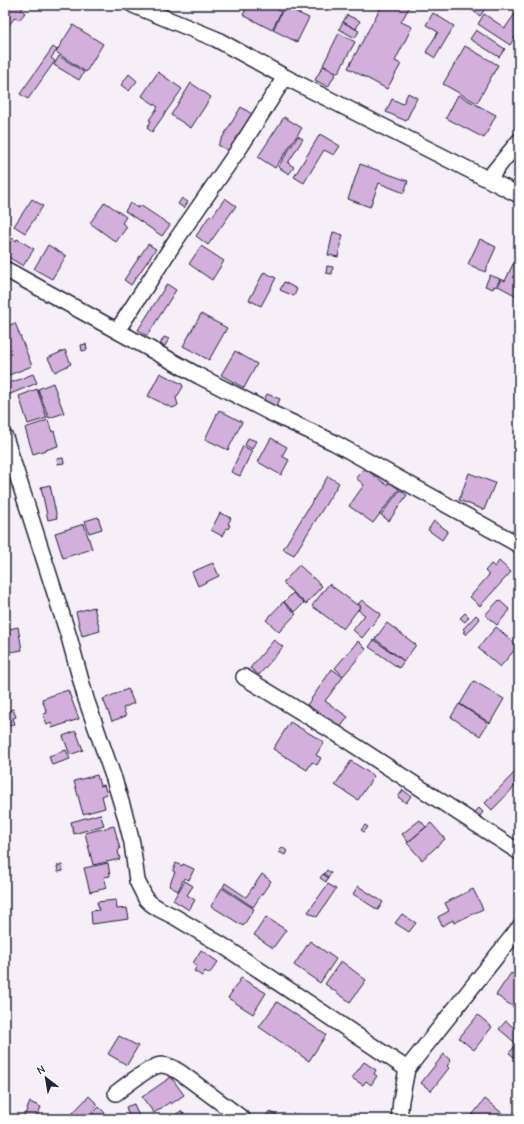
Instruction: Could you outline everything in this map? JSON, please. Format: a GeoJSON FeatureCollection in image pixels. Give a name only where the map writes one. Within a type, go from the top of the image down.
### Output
{"type":"FeatureCollection","features":[{"type":"Feature","properties":{"kind":"street"},"geometry":{"type":"LineString","coordinates":[[133,5],[216,39],[285,78],[519,194]]}},
{"type":"Feature","properties":{"kind":"street"},"geometry":{"type":"LineString","coordinates":[[117,331],[285,78]]}},
{"type":"Feature","properties":{"kind":"street"},"geometry":{"type":"LineString","coordinates":[[488,179],[519,141]]}},
{"type":"Feature","properties":{"kind":"street"},"geometry":{"type":"LineString","coordinates":[[5,269],[213,383],[269,412],[333,442],[519,545]]}},
{"type":"Feature","properties":{"kind":"street"},"geometry":{"type":"LineString","coordinates":[[5,437],[70,637],[86,699],[126,815],[132,843],[137,881],[146,898],[150,903],[159,909],[176,917],[225,947],[408,1069]]}},
{"type":"Feature","properties":{"kind":"street"},"geometry":{"type":"LineString","coordinates":[[244,677],[341,736],[519,852]]}},
{"type":"Feature","properties":{"kind":"street"},"geometry":{"type":"LineString","coordinates":[[400,1119],[401,1100],[408,1069],[519,928]]}},
{"type":"Feature","properties":{"kind":"street"},"geometry":{"type":"LineString","coordinates":[[116,1093],[159,1064],[166,1065],[177,1070],[243,1119]]}},
{"type":"Feature","properties":{"kind":"building"},"geometry":{"type":"Polygon","coordinates":[[[9,5],[25,5],[21,10],[25,13],[19,20],[15,17],[7,28],[5,27],[5,11],[9,5]]]}},
{"type":"Feature","properties":{"kind":"building"},"geometry":{"type":"Polygon","coordinates":[[[248,5],[273,5],[272,7],[281,12],[272,30],[243,15],[248,5]]]}},
{"type":"Feature","properties":{"kind":"building"},"geometry":{"type":"Polygon","coordinates":[[[285,5],[299,5],[296,12],[309,18],[297,42],[273,30],[285,5]]]}},
{"type":"Feature","properties":{"kind":"building"},"geometry":{"type":"Polygon","coordinates":[[[382,5],[410,6],[401,22],[412,27],[395,61],[401,64],[387,89],[348,68],[382,5]]]}},
{"type":"Feature","properties":{"kind":"building"},"geometry":{"type":"Polygon","coordinates":[[[465,5],[486,5],[487,6],[480,16],[465,5]]]}},
{"type":"Feature","properties":{"kind":"building"},"geometry":{"type":"Polygon","coordinates":[[[519,8],[519,31],[510,45],[478,24],[484,14],[505,28],[519,8]]]}},
{"type":"Feature","properties":{"kind":"building"},"geometry":{"type":"Polygon","coordinates":[[[433,13],[454,26],[435,58],[426,52],[438,32],[426,25],[433,13]]]}},
{"type":"Feature","properties":{"kind":"building"},"geometry":{"type":"Polygon","coordinates":[[[347,15],[360,21],[356,29],[343,22],[347,15]]]}},
{"type":"Feature","properties":{"kind":"building"},"geometry":{"type":"Polygon","coordinates":[[[343,22],[359,31],[355,38],[339,29],[343,22]]]}},
{"type":"Feature","properties":{"kind":"building"},"geometry":{"type":"Polygon","coordinates":[[[73,25],[103,44],[86,72],[56,52],[73,25]]]}},
{"type":"Feature","properties":{"kind":"building"},"geometry":{"type":"Polygon","coordinates":[[[476,30],[505,49],[499,57],[470,39],[476,30]]]}},
{"type":"Feature","properties":{"kind":"building"},"geometry":{"type":"Polygon","coordinates":[[[339,33],[355,42],[338,73],[323,65],[339,33]]]}},
{"type":"Feature","properties":{"kind":"building"},"geometry":{"type":"Polygon","coordinates":[[[465,46],[498,65],[477,103],[443,84],[465,46]]]}},
{"type":"Feature","properties":{"kind":"building"},"geometry":{"type":"Polygon","coordinates":[[[53,47],[57,50],[51,58],[55,61],[28,99],[20,94],[53,47]]]}},
{"type":"Feature","properties":{"kind":"building"},"geometry":{"type":"Polygon","coordinates":[[[59,56],[84,72],[79,80],[54,65],[59,56]]]}},
{"type":"Feature","properties":{"kind":"building"},"geometry":{"type":"Polygon","coordinates":[[[323,66],[336,73],[328,87],[315,80],[323,66]]]}},
{"type":"Feature","properties":{"kind":"building"},"geometry":{"type":"Polygon","coordinates":[[[158,72],[182,89],[152,132],[147,128],[151,121],[149,120],[158,107],[142,96],[158,72]]]}},
{"type":"Feature","properties":{"kind":"building"},"geometry":{"type":"Polygon","coordinates":[[[129,74],[137,81],[129,91],[121,85],[129,74]]]}},
{"type":"Feature","properties":{"kind":"building"},"geometry":{"type":"Polygon","coordinates":[[[191,83],[211,97],[191,128],[171,115],[191,83]]]}},
{"type":"Feature","properties":{"kind":"building"},"geometry":{"type":"Polygon","coordinates":[[[408,93],[417,98],[406,121],[386,112],[392,99],[403,104],[408,93]]]}},
{"type":"Feature","properties":{"kind":"building"},"geometry":{"type":"Polygon","coordinates":[[[458,95],[496,115],[484,138],[446,118],[458,95]]]}},
{"type":"Feature","properties":{"kind":"building"},"geometry":{"type":"Polygon","coordinates":[[[241,107],[252,114],[229,151],[218,145],[241,107]]]}},
{"type":"Feature","properties":{"kind":"building"},"geometry":{"type":"Polygon","coordinates":[[[284,117],[302,128],[275,168],[258,157],[284,117]]]}},
{"type":"Feature","properties":{"kind":"building"},"geometry":{"type":"Polygon","coordinates":[[[320,134],[340,146],[334,155],[324,150],[304,183],[294,177],[320,134]]]}},
{"type":"Feature","properties":{"kind":"building"},"geometry":{"type":"Polygon","coordinates":[[[298,136],[303,139],[288,163],[294,167],[289,174],[278,167],[298,136]]]}},
{"type":"Feature","properties":{"kind":"building"},"geometry":{"type":"Polygon","coordinates":[[[360,164],[408,181],[404,193],[379,183],[370,207],[348,199],[360,164]]]}},
{"type":"Feature","properties":{"kind":"building"},"geometry":{"type":"Polygon","coordinates":[[[182,198],[188,202],[184,208],[178,204],[182,198]]]}},
{"type":"Feature","properties":{"kind":"building"},"geometry":{"type":"Polygon","coordinates":[[[225,198],[236,206],[208,245],[196,236],[210,215],[212,217],[225,198]]]}},
{"type":"Feature","properties":{"kind":"building"},"geometry":{"type":"Polygon","coordinates":[[[32,199],[43,206],[25,233],[14,226],[32,199]]]}},
{"type":"Feature","properties":{"kind":"building"},"geometry":{"type":"Polygon","coordinates":[[[105,202],[126,217],[122,223],[127,227],[116,242],[90,223],[105,202]]]}},
{"type":"Feature","properties":{"kind":"building"},"geometry":{"type":"Polygon","coordinates":[[[130,203],[138,208],[140,205],[170,225],[162,236],[125,211],[130,203]]]}},
{"type":"Feature","properties":{"kind":"building"},"geometry":{"type":"Polygon","coordinates":[[[333,232],[343,235],[338,257],[328,255],[333,232]]]}},
{"type":"Feature","properties":{"kind":"building"},"geometry":{"type":"Polygon","coordinates":[[[12,238],[16,241],[17,239],[34,249],[23,266],[5,255],[5,249],[12,238]]]}},
{"type":"Feature","properties":{"kind":"building"},"geometry":{"type":"Polygon","coordinates":[[[480,239],[496,247],[485,272],[468,264],[480,239]]]}},
{"type":"Feature","properties":{"kind":"building"},"geometry":{"type":"Polygon","coordinates":[[[148,244],[156,249],[131,285],[124,280],[148,244]]]}},
{"type":"Feature","properties":{"kind":"building"},"geometry":{"type":"Polygon","coordinates":[[[48,245],[66,256],[52,279],[34,269],[48,245]]]}},
{"type":"Feature","properties":{"kind":"building"},"geometry":{"type":"Polygon","coordinates":[[[201,246],[224,261],[212,280],[189,264],[201,246]]]}},
{"type":"Feature","properties":{"kind":"building"},"geometry":{"type":"Polygon","coordinates":[[[513,264],[519,267],[519,297],[498,286],[501,279],[505,281],[513,264]]]}},
{"type":"Feature","properties":{"kind":"building"},"geometry":{"type":"Polygon","coordinates":[[[327,266],[333,267],[332,274],[326,273],[327,266]]]}},
{"type":"Feature","properties":{"kind":"building"},"geometry":{"type":"Polygon","coordinates":[[[264,272],[276,278],[261,306],[249,300],[264,272]]]}},
{"type":"Feature","properties":{"kind":"building"},"geometry":{"type":"Polygon","coordinates":[[[490,275],[500,279],[496,287],[494,286],[493,289],[485,286],[490,275]]]}},
{"type":"Feature","properties":{"kind":"building"},"geometry":{"type":"Polygon","coordinates":[[[284,282],[297,289],[294,296],[280,290],[284,282]]]}},
{"type":"Feature","properties":{"kind":"building"},"geometry":{"type":"Polygon","coordinates":[[[167,284],[176,290],[147,336],[138,330],[167,284]]]}},
{"type":"Feature","properties":{"kind":"building"},"geometry":{"type":"Polygon","coordinates":[[[201,314],[227,328],[209,360],[183,346],[201,314]]]}},
{"type":"Feature","properties":{"kind":"building"},"geometry":{"type":"Polygon","coordinates":[[[15,323],[32,366],[9,375],[5,364],[5,327],[15,323]]]}},
{"type":"Feature","properties":{"kind":"building"},"geometry":{"type":"Polygon","coordinates":[[[164,337],[169,339],[165,346],[160,344],[164,337]]]}},
{"type":"Feature","properties":{"kind":"building"},"geometry":{"type":"Polygon","coordinates":[[[86,344],[87,350],[82,351],[81,345],[86,344]]]}},
{"type":"Feature","properties":{"kind":"building"},"geometry":{"type":"Polygon","coordinates":[[[65,350],[71,364],[55,372],[48,358],[65,350]]]}},
{"type":"Feature","properties":{"kind":"building"},"geometry":{"type":"Polygon","coordinates":[[[235,351],[257,364],[244,388],[221,375],[235,351]]]}},
{"type":"Feature","properties":{"kind":"building"},"geometry":{"type":"Polygon","coordinates":[[[160,373],[182,384],[183,387],[176,398],[178,405],[175,407],[172,408],[148,396],[160,373]]]}},
{"type":"Feature","properties":{"kind":"building"},"geometry":{"type":"Polygon","coordinates":[[[33,374],[37,383],[8,395],[5,385],[33,374]]]}},
{"type":"Feature","properties":{"kind":"building"},"geometry":{"type":"Polygon","coordinates":[[[53,383],[64,413],[49,418],[38,389],[53,383]]]}},
{"type":"Feature","properties":{"kind":"building"},"geometry":{"type":"Polygon","coordinates":[[[37,389],[47,418],[28,424],[19,396],[37,389]]]}},
{"type":"Feature","properties":{"kind":"building"},"geometry":{"type":"Polygon","coordinates":[[[267,394],[280,399],[276,408],[263,402],[267,394]]]}},
{"type":"Feature","properties":{"kind":"building"},"geometry":{"type":"Polygon","coordinates":[[[219,410],[242,422],[228,450],[205,439],[219,410]]]}},
{"type":"Feature","properties":{"kind":"building"},"geometry":{"type":"Polygon","coordinates":[[[48,420],[52,432],[54,431],[58,446],[33,454],[25,428],[48,420]]]}},
{"type":"Feature","properties":{"kind":"building"},"geometry":{"type":"Polygon","coordinates":[[[248,438],[256,441],[252,449],[245,445],[248,438]]]}},
{"type":"Feature","properties":{"kind":"building"},"geometry":{"type":"Polygon","coordinates":[[[271,438],[287,447],[282,456],[289,460],[281,475],[258,462],[271,438]]]}},
{"type":"Feature","properties":{"kind":"building"},"geometry":{"type":"Polygon","coordinates":[[[243,446],[252,451],[240,476],[231,472],[243,446]]]}},
{"type":"Feature","properties":{"kind":"building"},"geometry":{"type":"Polygon","coordinates":[[[63,458],[64,463],[58,464],[57,459],[63,458]]]}},
{"type":"Feature","properties":{"kind":"building"},"geometry":{"type":"Polygon","coordinates":[[[364,468],[387,485],[389,482],[399,489],[373,523],[349,506],[364,485],[356,478],[364,468]]]}},
{"type":"Feature","properties":{"kind":"building"},"geometry":{"type":"Polygon","coordinates":[[[469,473],[495,483],[484,510],[459,500],[469,473]]]}},
{"type":"Feature","properties":{"kind":"building"},"geometry":{"type":"Polygon","coordinates":[[[328,476],[339,483],[294,555],[283,549],[328,476]]]}},
{"type":"Feature","properties":{"kind":"building"},"geometry":{"type":"Polygon","coordinates":[[[50,485],[57,518],[48,520],[41,487],[50,485]]]}},
{"type":"Feature","properties":{"kind":"building"},"geometry":{"type":"Polygon","coordinates":[[[400,490],[407,495],[389,521],[381,515],[400,490]]]}},
{"type":"Feature","properties":{"kind":"building"},"geometry":{"type":"Polygon","coordinates":[[[220,513],[231,518],[228,524],[230,525],[228,529],[226,528],[222,536],[211,530],[220,513]]]}},
{"type":"Feature","properties":{"kind":"building"},"geometry":{"type":"Polygon","coordinates":[[[98,517],[102,529],[89,533],[85,521],[98,517]]]}},
{"type":"Feature","properties":{"kind":"building"},"geometry":{"type":"Polygon","coordinates":[[[434,521],[448,531],[442,540],[428,530],[434,521]]]}},
{"type":"Feature","properties":{"kind":"building"},"geometry":{"type":"Polygon","coordinates":[[[84,524],[92,549],[63,558],[55,533],[84,524]]]}},
{"type":"Feature","properties":{"kind":"building"},"geometry":{"type":"Polygon","coordinates":[[[499,561],[511,572],[480,606],[470,597],[489,575],[485,571],[491,564],[495,567],[499,561]]]}},
{"type":"Feature","properties":{"kind":"building"},"geometry":{"type":"Polygon","coordinates":[[[213,563],[219,576],[198,586],[192,572],[213,563]]]}},
{"type":"Feature","properties":{"kind":"building"},"geometry":{"type":"Polygon","coordinates":[[[299,565],[322,586],[306,604],[283,583],[299,565]]]}},
{"type":"Feature","properties":{"kind":"building"},"geometry":{"type":"Polygon","coordinates":[[[329,584],[360,607],[343,629],[312,606],[329,584]]]}},
{"type":"Feature","properties":{"kind":"building"},"geometry":{"type":"Polygon","coordinates":[[[293,593],[304,603],[295,612],[284,602],[293,593]]]}},
{"type":"Feature","properties":{"kind":"building"},"geometry":{"type":"Polygon","coordinates":[[[362,600],[381,614],[362,638],[353,630],[365,615],[358,610],[361,606],[358,604],[362,600]]]}},
{"type":"Feature","properties":{"kind":"building"},"geometry":{"type":"Polygon","coordinates":[[[499,600],[510,610],[497,625],[485,615],[499,600]]]}},
{"type":"Feature","properties":{"kind":"building"},"geometry":{"type":"Polygon","coordinates":[[[283,602],[296,614],[279,632],[266,620],[283,602]]]}},
{"type":"Feature","properties":{"kind":"building"},"geometry":{"type":"Polygon","coordinates":[[[94,607],[100,631],[82,636],[76,612],[94,607]]]}},
{"type":"Feature","properties":{"kind":"building"},"geometry":{"type":"Polygon","coordinates":[[[465,613],[469,617],[465,622],[460,618],[465,613]]]}},
{"type":"Feature","properties":{"kind":"building"},"geometry":{"type":"Polygon","coordinates":[[[476,615],[480,619],[466,635],[463,632],[465,631],[463,629],[476,615]]]}},
{"type":"Feature","properties":{"kind":"building"},"geometry":{"type":"Polygon","coordinates":[[[387,623],[416,645],[404,661],[375,639],[387,623]]]}},
{"type":"Feature","properties":{"kind":"building"},"geometry":{"type":"Polygon","coordinates":[[[18,627],[22,650],[5,653],[5,630],[18,627]]]}},
{"type":"Feature","properties":{"kind":"building"},"geometry":{"type":"Polygon","coordinates":[[[496,627],[518,646],[500,667],[478,648],[496,627]]]}},
{"type":"Feature","properties":{"kind":"building"},"geometry":{"type":"Polygon","coordinates":[[[274,640],[283,647],[259,675],[250,668],[274,640]]]}},
{"type":"Feature","properties":{"kind":"building"},"geometry":{"type":"Polygon","coordinates":[[[374,640],[404,661],[399,668],[369,647],[374,640]]]}},
{"type":"Feature","properties":{"kind":"building"},"geometry":{"type":"Polygon","coordinates":[[[358,641],[366,649],[343,676],[335,668],[358,641]]]}},
{"type":"Feature","properties":{"kind":"building"},"geometry":{"type":"Polygon","coordinates":[[[332,669],[343,677],[325,701],[348,717],[340,728],[307,705],[332,669]]]}},
{"type":"Feature","properties":{"kind":"building"},"geometry":{"type":"Polygon","coordinates":[[[474,681],[504,699],[490,723],[460,704],[474,681]]]}},
{"type":"Feature","properties":{"kind":"building"},"geometry":{"type":"Polygon","coordinates":[[[128,689],[134,703],[123,708],[126,716],[112,721],[103,699],[128,689]]]}},
{"type":"Feature","properties":{"kind":"building"},"geometry":{"type":"Polygon","coordinates":[[[68,690],[79,719],[52,728],[51,723],[47,725],[43,714],[47,713],[42,699],[68,690]]]}},
{"type":"Feature","properties":{"kind":"building"},"geometry":{"type":"Polygon","coordinates":[[[459,704],[488,723],[480,736],[451,717],[459,704]]]}},
{"type":"Feature","properties":{"kind":"building"},"geometry":{"type":"Polygon","coordinates":[[[13,709],[16,717],[13,718],[15,724],[5,727],[5,712],[13,709]]]}},
{"type":"Feature","properties":{"kind":"building"},"geometry":{"type":"Polygon","coordinates":[[[290,722],[324,742],[316,755],[321,758],[317,765],[312,762],[307,770],[273,749],[290,722]]]}},
{"type":"Feature","properties":{"kind":"building"},"geometry":{"type":"Polygon","coordinates":[[[76,731],[83,750],[70,755],[63,736],[76,731]]]}},
{"type":"Feature","properties":{"kind":"building"},"geometry":{"type":"Polygon","coordinates":[[[66,750],[70,759],[52,765],[49,756],[66,750]]]}},
{"type":"Feature","properties":{"kind":"building"},"geometry":{"type":"Polygon","coordinates":[[[351,761],[374,776],[358,800],[335,785],[351,761]]]}},
{"type":"Feature","properties":{"kind":"building"},"geometry":{"type":"Polygon","coordinates":[[[519,768],[519,782],[492,810],[485,803],[519,768]]]}},
{"type":"Feature","properties":{"kind":"building"},"geometry":{"type":"Polygon","coordinates":[[[97,775],[100,786],[104,785],[107,794],[102,796],[105,808],[83,814],[74,781],[97,775]]]}},
{"type":"Feature","properties":{"kind":"building"},"geometry":{"type":"Polygon","coordinates":[[[403,790],[411,796],[406,803],[398,797],[403,790]]]}},
{"type":"Feature","properties":{"kind":"building"},"geometry":{"type":"Polygon","coordinates":[[[479,808],[483,812],[480,816],[475,812],[479,808]]]}},
{"type":"Feature","properties":{"kind":"building"},"geometry":{"type":"Polygon","coordinates":[[[100,814],[104,825],[74,834],[71,822],[100,814]]]}},
{"type":"Feature","properties":{"kind":"building"},"geometry":{"type":"Polygon","coordinates":[[[420,820],[426,827],[408,842],[402,834],[420,820]]]}},
{"type":"Feature","properties":{"kind":"building"},"geometry":{"type":"Polygon","coordinates":[[[431,823],[445,839],[422,860],[407,843],[431,823]]]}},
{"type":"Feature","properties":{"kind":"building"},"geometry":{"type":"Polygon","coordinates":[[[365,825],[368,827],[364,832],[361,830],[365,825]]]}},
{"type":"Feature","properties":{"kind":"building"},"geometry":{"type":"Polygon","coordinates":[[[114,826],[120,849],[118,851],[120,859],[93,865],[85,833],[114,826]]]}},
{"type":"Feature","properties":{"kind":"building"},"geometry":{"type":"Polygon","coordinates":[[[282,847],[287,851],[285,855],[279,852],[282,847]]]}},
{"type":"Feature","properties":{"kind":"building"},"geometry":{"type":"Polygon","coordinates":[[[108,863],[110,876],[104,877],[107,888],[90,892],[84,868],[108,863]]]}},
{"type":"Feature","properties":{"kind":"building"},"geometry":{"type":"Polygon","coordinates":[[[176,863],[182,866],[183,864],[194,869],[189,880],[184,878],[178,891],[169,886],[175,872],[173,871],[176,863]]]}},
{"type":"Feature","properties":{"kind":"building"},"geometry":{"type":"Polygon","coordinates":[[[62,865],[63,871],[58,872],[57,866],[62,865]]]}},
{"type":"Feature","properties":{"kind":"building"},"geometry":{"type":"Polygon","coordinates":[[[327,870],[331,873],[328,877],[324,874],[327,870]]]}},
{"type":"Feature","properties":{"kind":"building"},"geometry":{"type":"Polygon","coordinates":[[[262,874],[271,881],[253,907],[223,887],[225,883],[246,897],[262,874]]]}},
{"type":"Feature","properties":{"kind":"building"},"geometry":{"type":"Polygon","coordinates":[[[323,874],[328,878],[326,882],[320,878],[323,874]]]}},
{"type":"Feature","properties":{"kind":"building"},"geometry":{"type":"Polygon","coordinates":[[[185,881],[193,886],[187,895],[195,900],[189,910],[173,900],[185,881]]]}},
{"type":"Feature","properties":{"kind":"building"},"geometry":{"type":"Polygon","coordinates":[[[328,884],[336,889],[317,917],[308,912],[328,884]]]}},
{"type":"Feature","properties":{"kind":"building"},"geometry":{"type":"Polygon","coordinates":[[[358,886],[383,902],[378,910],[353,894],[358,886]]]}},
{"type":"Feature","properties":{"kind":"building"},"geometry":{"type":"Polygon","coordinates":[[[222,888],[254,909],[243,926],[211,906],[222,888]]]}},
{"type":"Feature","properties":{"kind":"building"},"geometry":{"type":"Polygon","coordinates":[[[473,889],[483,909],[454,923],[453,920],[442,926],[438,917],[449,911],[445,903],[473,889]]]}},
{"type":"Feature","properties":{"kind":"building"},"geometry":{"type":"Polygon","coordinates":[[[116,900],[117,909],[127,908],[129,919],[92,924],[91,911],[99,910],[97,902],[116,900]]]}},
{"type":"Feature","properties":{"kind":"building"},"geometry":{"type":"Polygon","coordinates":[[[402,914],[416,923],[409,932],[395,923],[402,914]]]}},
{"type":"Feature","properties":{"kind":"building"},"geometry":{"type":"Polygon","coordinates":[[[266,917],[286,930],[273,948],[254,935],[266,917]]]}},
{"type":"Feature","properties":{"kind":"building"},"geometry":{"type":"Polygon","coordinates":[[[310,941],[336,959],[320,983],[294,965],[310,941]]]}},
{"type":"Feature","properties":{"kind":"building"},"geometry":{"type":"Polygon","coordinates":[[[201,950],[218,962],[209,974],[205,971],[202,976],[194,971],[197,966],[193,963],[201,950]]]}},
{"type":"Feature","properties":{"kind":"building"},"geometry":{"type":"Polygon","coordinates":[[[341,961],[366,980],[350,1002],[325,984],[341,961]]]}},
{"type":"Feature","properties":{"kind":"building"},"geometry":{"type":"Polygon","coordinates":[[[511,973],[519,978],[519,1011],[496,995],[511,973]]]}},
{"type":"Feature","properties":{"kind":"building"},"geometry":{"type":"Polygon","coordinates":[[[241,978],[266,993],[253,1014],[228,998],[241,978]]]}},
{"type":"Feature","properties":{"kind":"building"},"geometry":{"type":"Polygon","coordinates":[[[277,1002],[326,1035],[309,1061],[259,1027],[277,1002]]]}},
{"type":"Feature","properties":{"kind":"building"},"geometry":{"type":"Polygon","coordinates":[[[478,1015],[492,1027],[474,1050],[459,1038],[478,1015]]]}},
{"type":"Feature","properties":{"kind":"building"},"geometry":{"type":"Polygon","coordinates":[[[506,1021],[519,1032],[519,1046],[499,1029],[506,1021]]]}},
{"type":"Feature","properties":{"kind":"building"},"geometry":{"type":"Polygon","coordinates":[[[119,1036],[138,1046],[127,1065],[108,1054],[119,1036]]]}},
{"type":"Feature","properties":{"kind":"building"},"geometry":{"type":"Polygon","coordinates":[[[516,1045],[519,1048],[519,1061],[509,1053],[516,1045]]]}},
{"type":"Feature","properties":{"kind":"building"},"geometry":{"type":"Polygon","coordinates":[[[444,1054],[451,1061],[447,1066],[449,1068],[431,1091],[421,1083],[444,1054]]]}},
{"type":"Feature","properties":{"kind":"building"},"geometry":{"type":"Polygon","coordinates":[[[364,1062],[376,1070],[374,1074],[377,1076],[371,1085],[366,1081],[363,1085],[352,1078],[364,1062]]]}},
{"type":"Feature","properties":{"kind":"building"},"geometry":{"type":"Polygon","coordinates":[[[171,1077],[184,1095],[171,1104],[170,1102],[154,1113],[142,1097],[171,1077]]]}},
{"type":"Feature","properties":{"kind":"building"},"geometry":{"type":"Polygon","coordinates":[[[89,1096],[98,1105],[85,1119],[67,1119],[89,1096]]]}},
{"type":"Feature","properties":{"kind":"building"},"geometry":{"type":"Polygon","coordinates":[[[485,1099],[503,1114],[499,1119],[469,1119],[485,1099]]]}},
{"type":"Feature","properties":{"kind":"building"},"geometry":{"type":"Polygon","coordinates":[[[30,1102],[41,1107],[36,1119],[23,1119],[30,1102]]]}},
{"type":"Feature","properties":{"kind":"building"},"geometry":{"type":"Polygon","coordinates":[[[134,1104],[140,1119],[130,1119],[126,1107],[134,1104]]]}},
{"type":"Feature","properties":{"kind":"building"},"geometry":{"type":"Polygon","coordinates":[[[99,1107],[111,1119],[87,1119],[99,1107]]]}},
{"type":"Feature","properties":{"kind":"building"},"geometry":{"type":"Polygon","coordinates":[[[181,1111],[186,1119],[178,1119],[175,1115],[181,1111]]]}},
{"type":"Feature","properties":{"kind":"building"},"geometry":{"type":"Polygon","coordinates":[[[269,1111],[278,1116],[276,1119],[266,1117],[269,1111]]]}}]}
